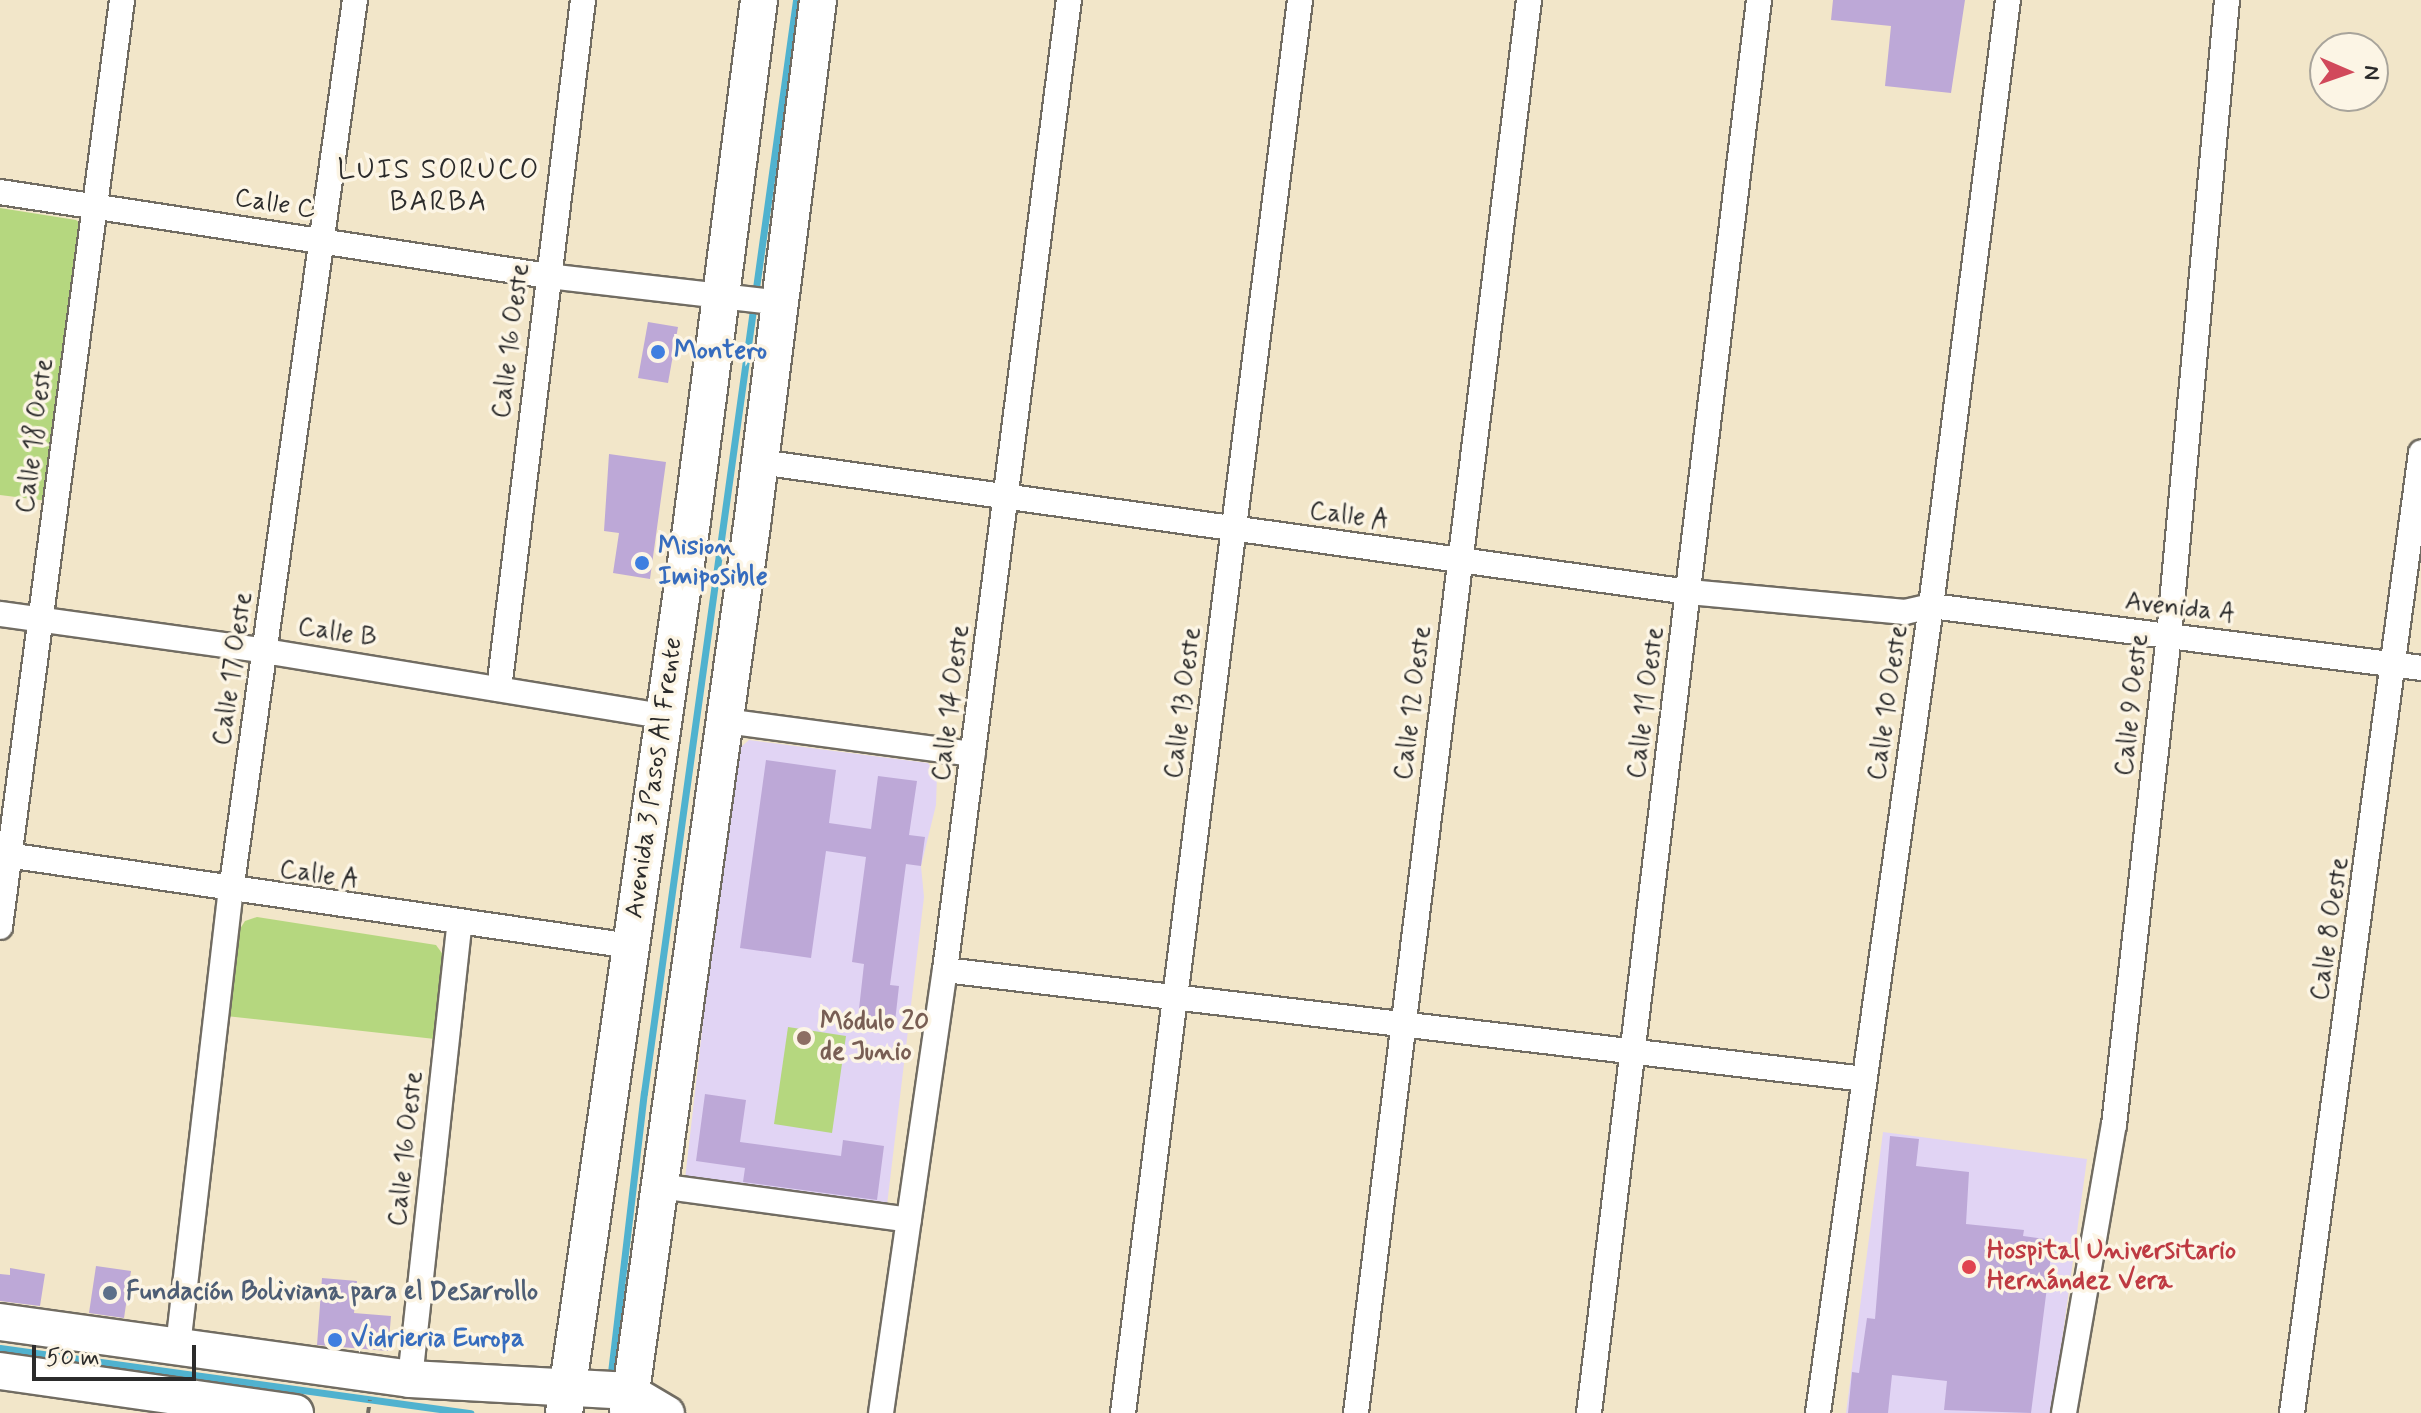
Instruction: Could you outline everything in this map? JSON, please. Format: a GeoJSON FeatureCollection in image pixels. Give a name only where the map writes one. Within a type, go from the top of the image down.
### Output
{"type":"FeatureCollection","features":[{"type":"Feature","properties":{"kind":"main road","name":"Avenida 3 Pasos Al Frente"},"geometry":{"type":"LineString","coordinates":[[601,1398],[659,1186],[760,462],[751,300],[759,0]]}},
{"type":"Feature","properties":{"kind":"main road","name":"Avenida 3 Pasos Al Frente"},"geometry":{"type":"LineString","coordinates":[[601,1398],[631,946],[663,716],[818,0]]}},
{"type":"Feature","properties":{"kind":"main road"},"geometry":{"type":"LineString","coordinates":[[0,1322],[410,1379],[601,1398]]}},
{"type":"Feature","properties":{"kind":"main road"},"geometry":{"type":"LineString","coordinates":[[0,1371],[164,1402],[295,1413]]}},
{"type":"Feature","properties":{"kind":"street","name":"Calle 18 Oeste"},"geometry":{"type":"LineString","coordinates":[[0,927],[5,855],[40,621],[122,0]]}},
{"type":"Feature","properties":{"kind":"street","name":"Calle 17 Oeste"},"geometry":{"type":"LineString","coordinates":[[178,1346],[231,891],[325,240],[355,0]]}},
{"type":"Feature","properties":{"kind":"street","name":"Calle 16 Oeste"},"geometry":{"type":"LineString","coordinates":[[499,689],[583,0]]}},
{"type":"Feature","properties":{"kind":"street","name":"Calle 14 Oeste"},"geometry":{"type":"LineString","coordinates":[[881,1413],[945,970],[1069,0]]}},
{"type":"Feature","properties":{"kind":"street","name":"Calle 13 Oeste"},"geometry":{"type":"LineString","coordinates":[[1123,1413],[1300,0]]}},
{"type":"Feature","properties":{"kind":"street","name":"Calle 12 Oeste"},"geometry":{"type":"LineString","coordinates":[[1356,1413],[1529,0]]}},
{"type":"Feature","properties":{"kind":"street","name":"Calle 11 Oeste"},"geometry":{"type":"LineString","coordinates":[[1589,1413],[1635,1052],[1759,0]]}},
{"type":"Feature","properties":{"kind":"street","name":"Calle 10 Oeste"},"geometry":{"type":"LineString","coordinates":[[1818,1413],[1931,606],[2008,0]]}},
{"type":"Feature","properties":{"kind":"street","name":"Calle 9 Oeste"},"geometry":{"type":"LineString","coordinates":[[2064,1413],[2114,1125],[2169,636],[2227,0]]}},
{"type":"Feature","properties":{"kind":"street","name":"Calle C"},"geometry":{"type":"LineString","coordinates":[[0,192],[548,276],[751,300]]}},
{"type":"Feature","properties":{"kind":"street","name":"Calle 8 Oeste"},"geometry":{"type":"LineString","coordinates":[[2292,1413],[2396,665],[2421,453]]}},
{"type":"Feature","properties":{"kind":"street","name":"Calle A"},"geometry":{"type":"LineString","coordinates":[[760,462],[1006,500],[1689,592],[1905,612],[1931,606]]}},
{"type":"Feature","properties":{"kind":"street","name":"Avenida A"},"geometry":{"type":"LineString","coordinates":[[1931,606],[2421,668]]}},
{"type":"Feature","properties":{"kind":"street","name":"Calle B"},"geometry":{"type":"LineString","coordinates":[[0,614],[265,651],[663,716]]}},
{"type":"Feature","properties":{"kind":"street"},"geometry":{"type":"LineString","coordinates":[[725,721],[973,754]]}},
{"type":"Feature","properties":{"kind":"street","name":"Calle A"},"geometry":{"type":"LineString","coordinates":[[5,855],[459,925],[631,946]]}},
{"type":"Feature","properties":{"kind":"street","name":"Calle 16 Oeste"},"geometry":{"type":"LineString","coordinates":[[410,1379],[459,925]]}},
{"type":"Feature","properties":{"kind":"street"},"geometry":{"type":"LineString","coordinates":[[945,970],[1864,1079]]}},
{"type":"Feature","properties":{"kind":"street"},"geometry":{"type":"LineString","coordinates":[[659,1186],[909,1220]]}},
{"type":"Feature","properties":{"kind":"street"},"geometry":{"type":"LineString","coordinates":[[601,1398],[668,1413]]}},
{"type":"Feature","properties":{"kind":"shaded area","name":"Módulo 20 de Junio"},"geometry":{"type":"Polygon","coordinates":[[[749,740],[928,763],[937,775],[936,805],[921,866],[924,897],[887,1205],[685,1179],[734,753],[749,740]]]}},
{"type":"Feature","properties":{"kind":"shaded area","name":"Hospital Universitario Hernández Vera"},"geometry":{"type":"Polygon","coordinates":[[[1883,1132],[2087,1159],[2052,1413],[1846,1413],[1883,1132]]]}},
{"type":"Feature","properties":{"kind":"green space"},"geometry":{"type":"Polygon","coordinates":[[[0,208],[76,220],[82,225],[48,501],[0,495],[0,208]]]}},
{"type":"Feature","properties":{"kind":"green space"},"geometry":{"type":"Polygon","coordinates":[[[257,917],[436,945],[447,960],[435,1039],[226,1016],[238,932],[245,921],[257,917]]]}},
{"type":"Feature","properties":{"kind":"green space"},"geometry":{"type":"Polygon","coordinates":[[[788,1027],[846,1036],[832,1133],[774,1124],[788,1027]]]}},
{"type":"Feature","properties":{"kind":"building"},"geometry":{"type":"Polygon","coordinates":[[[1833,0],[1965,0],[1951,93],[1885,86],[1891,26],[1831,20],[1833,0]]]}},
{"type":"Feature","properties":{"kind":"building","name":"Montero"},"geometry":{"type":"Polygon","coordinates":[[[648,322],[678,327],[668,383],[638,378],[648,322]]]}},
{"type":"Feature","properties":{"kind":"building"},"geometry":{"type":"Polygon","coordinates":[[[609,454],[666,462],[650,579],[613,573],[619,533],[604,531],[609,454]]]}},
{"type":"Feature","properties":{"kind":"building"},"geometry":{"type":"Polygon","coordinates":[[[766,760],[836,770],[829,823],[871,829],[878,776],[917,781],[909,835],[925,837],[921,866],[906,864],[890,985],[899,986],[894,1031],[857,1027],[864,964],[852,962],[866,857],[826,851],[811,958],[740,948],[766,760]]]}},
{"type":"Feature","properties":{"kind":"building"},"geometry":{"type":"Polygon","coordinates":[[[705,1094],[746,1100],[740,1142],[841,1156],[843,1140],[884,1146],[877,1200],[743,1182],[745,1168],[696,1161],[705,1094]]]}},
{"type":"Feature","properties":{"kind":"building","name":"Hospital Universitario Hernández Vera"},"geometry":{"type":"Polygon","coordinates":[[[1890,1136],[1919,1139],[1916,1166],[1969,1172],[1966,1224],[2024,1230],[2023,1236],[2053,1240],[2031,1413],[1944,1410],[1947,1381],[1892,1375],[1888,1413],[1848,1413],[1852,1372],[1859,1373],[1867,1318],[1875,1319],[1890,1136]]]}},
{"type":"Feature","properties":{"kind":"building","name":"Fundación Boliviana para el Desarrollo"},"geometry":{"type":"Polygon","coordinates":[[[96,1266],[131,1271],[124,1318],[89,1313],[96,1266]]]}},
{"type":"Feature","properties":{"kind":"building"},"geometry":{"type":"Polygon","coordinates":[[[10,1268],[45,1274],[40,1306],[0,1301],[0,1274],[10,1275],[10,1268]]]}},
{"type":"Feature","properties":{"kind":"building"},"geometry":{"type":"Polygon","coordinates":[[[322,1278],[357,1281],[354,1313],[391,1316],[388,1351],[317,1345],[322,1278]]]}},
{"type":"Feature","properties":{"kind":"waterway"},"geometry":{"type":"LineString","coordinates":[[610,1381],[644,1093],[796,0]]}},
{"type":"Feature","properties":{"kind":"waterway"},"geometry":{"type":"LineString","coordinates":[[0,1348],[471,1413]]}},
{"type":"Feature","properties":{"kind":"place","name":"Montero"},"geometry":{"type":"Point","coordinates":[658,352]}},
{"type":"Feature","properties":{"kind":"place","name":"Mision Imiposible"},"geometry":{"type":"Point","coordinates":[642,563]}},
{"type":"Feature","properties":{"kind":"place","name":"Módulo 20 de Junio"},"geometry":{"type":"Point","coordinates":[804,1038]}},
{"type":"Feature","properties":{"kind":"place","name":"Hospital Universitario Hernández Vera"},"geometry":{"type":"Point","coordinates":[1969,1267]}},
{"type":"Feature","properties":{"kind":"place","name":"Fundación Boliviana para el Desarrollo"},"geometry":{"type":"Point","coordinates":[110,1293]}},
{"type":"Feature","properties":{"kind":"place","name":"Vidrieria Europa"},"geometry":{"type":"Point","coordinates":[335,1340]}},
{"type":"Feature","properties":{"kind":"district","name":"LUIS SORUCO BARBA"},"geometry":{"type":"Point","coordinates":[439,187]}}]}
